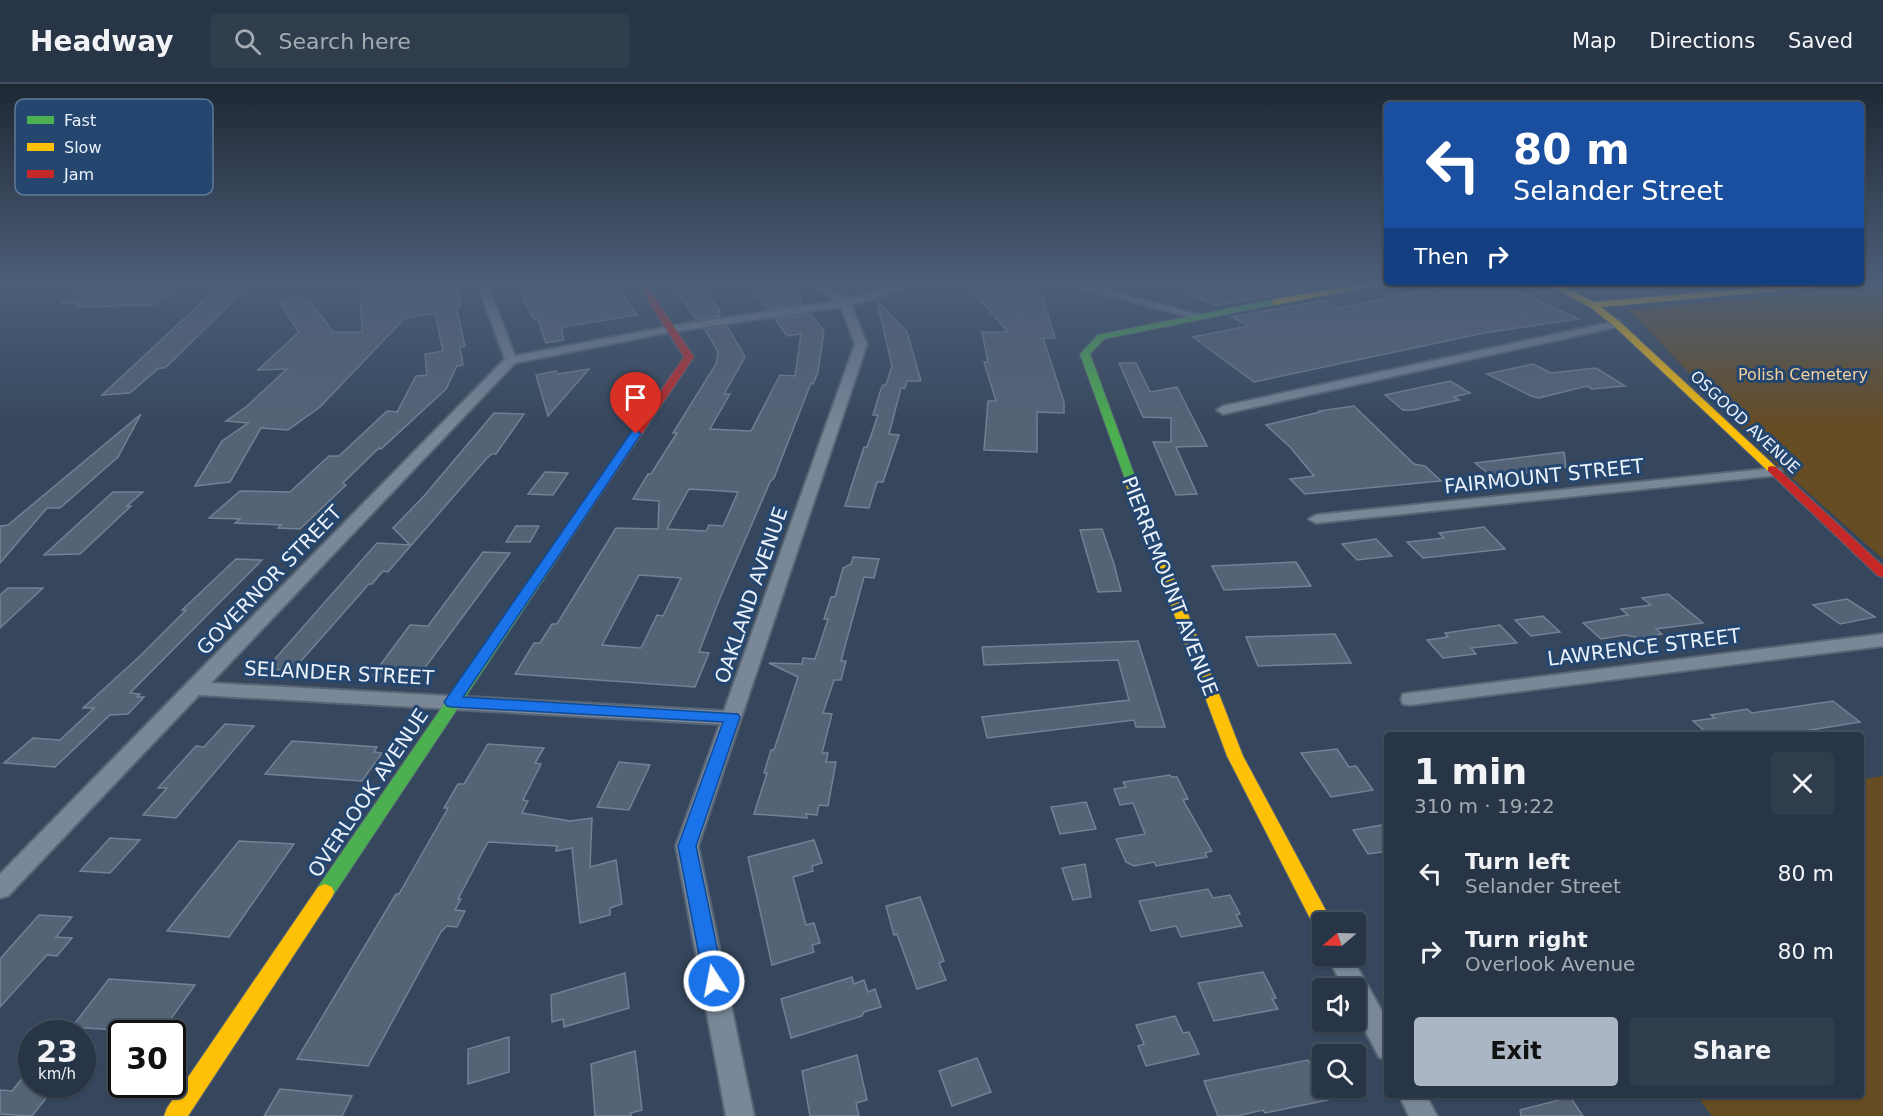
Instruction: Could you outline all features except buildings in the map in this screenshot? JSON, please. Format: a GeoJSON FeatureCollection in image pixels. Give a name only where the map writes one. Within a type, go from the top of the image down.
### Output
{"type":"FeatureCollection","features":[{"type":"Feature","properties":{"kind":"street"},"geometry":{"type":"LineString","coordinates":[[500,331],[511,360],[660,331]]}},
{"type":"Feature","properties":{"kind":"street","name":"OVERLOOK AVENUE"},"geometry":{"type":"LineString","coordinates":[[175,1116],[452,702],[688,357],[672,331]]}},
{"type":"Feature","properties":{"kind":"street","name":"OAKLAND AVENUE"},"geometry":{"type":"LineString","coordinates":[[740,1116],[687,846],[861,344],[856,331]]}},
{"type":"Feature","properties":{"kind":"street","name":"PIERREMOUNT AVENUE"},"geometry":{"type":"LineString","coordinates":[[1128,331],[1101,337],[1085,354],[1158,558],[1235,756],[1317,912]]}},
{"type":"Feature","properties":{"kind":"street"},"geometry":{"type":"LineString","coordinates":[[1223,411],[1585,331]]}},
{"type":"Feature","properties":{"kind":"street","name":"OSGOOD AVENUE"},"geometry":{"type":"LineString","coordinates":[[1625,331],[1883,573]]}},
{"type":"Feature","properties":{"kind":"street","name":"GOVERNOR STREET"},"geometry":{"type":"LineString","coordinates":[[0,889],[511,360]]}},
{"type":"Feature","properties":{"kind":"street","name":"FAIRMOUNT STREET"},"geometry":{"type":"LineString","coordinates":[[1316,519],[1775,472]]}},
{"type":"Feature","properties":{"kind":"street","name":"LAWRENCE STREET"},"geometry":{"type":"LineString","coordinates":[[1410,699],[1883,640]]}},
{"type":"Feature","properties":{"kind":"street","name":"SELANDER STREET"},"geometry":{"type":"LineString","coordinates":[[194,688],[732,717]]}},
{"type":"Feature","properties":{"kind":"street"},"geometry":{"type":"LineString","coordinates":[[1344,966],[1384,1040]]}},
{"type":"Feature","properties":{"kind":"street"},"geometry":{"type":"LineString","coordinates":[[1414,1098],[1423,1116]]}},
{"type":"Feature","properties":{"kind":"green space","name":"Polish Cemetery"},"geometry":{"type":"Polygon","coordinates":[[[1649,331],[1883,331],[1883,559],[1775,463],[1649,331]]]}},
{"type":"Feature","properties":{"kind":"green space"},"geometry":{"type":"Polygon","coordinates":[[[1883,776],[1883,1116],[1712,1116],[1698,1098],[1864,1098],[1864,779],[1883,776]]]}},
{"type":"Feature","properties":{"kind":"traffic: fast"},"geometry":{"type":"LineString","coordinates":[[1130,331],[1101,337],[1085,354],[1132,485]]}},
{"type":"Feature","properties":{"kind":"traffic: fast"},"geometry":{"type":"LineString","coordinates":[[325,892],[573,526]]}},
{"type":"Feature","properties":{"kind":"traffic: slow"},"geometry":{"type":"LineString","coordinates":[[1625,331],[1772,469]]}},
{"type":"Feature","properties":{"kind":"traffic: slow"},"geometry":{"type":"LineString","coordinates":[[1132,485],[1235,756],[1317,912]]}},
{"type":"Feature","properties":{"kind":"traffic: slow"},"geometry":{"type":"LineString","coordinates":[[175,1116],[325,892]]}},
{"type":"Feature","properties":{"kind":"traffic: jam"},"geometry":{"type":"LineString","coordinates":[[573,526],[689,357],[672,331]]}},
{"type":"Feature","properties":{"kind":"traffic: jam"},"geometry":{"type":"LineString","coordinates":[[1772,469],[1883,573]]}},
{"type":"Feature","properties":{"kind":"route"},"geometry":{"type":"LineString","coordinates":[[636,434],[452,702],[732,717],[687,846],[714,981]]}}]}
